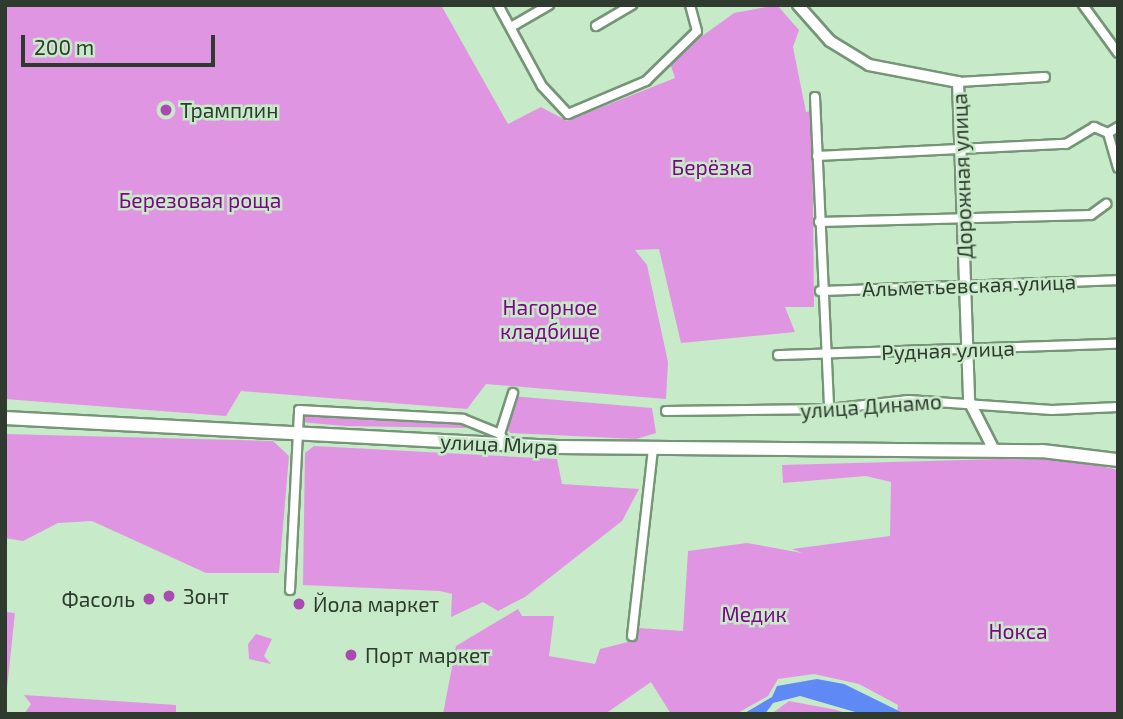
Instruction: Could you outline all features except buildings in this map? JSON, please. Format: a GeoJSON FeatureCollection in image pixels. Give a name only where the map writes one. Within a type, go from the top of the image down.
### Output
{"type":"FeatureCollection","features":[{"type":"Feature","properties":{"kind":"main road","name":"улица Мира"},"geometry":{"type":"LineString","coordinates":[[5,418],[298,433],[503,439],[653,450],[994,450],[1118,460]]}},
{"type":"Feature","properties":{"kind":"street"},"geometry":{"type":"LineString","coordinates":[[498,5],[542,86],[568,114],[646,81],[697,31],[690,5]]}},
{"type":"Feature","properties":{"kind":"street"},"geometry":{"type":"LineString","coordinates":[[511,27],[549,5]]}},
{"type":"Feature","properties":{"kind":"street"},"geometry":{"type":"LineString","coordinates":[[596,26],[632,5]]}},
{"type":"Feature","properties":{"kind":"street","name":"Дорожная улица"},"geometry":{"type":"LineString","coordinates":[[798,5],[830,41],[869,65],[958,82],[970,401],[994,450]]}},
{"type":"Feature","properties":{"kind":"street"},"geometry":{"type":"LineString","coordinates":[[1083,5],[1118,53]]}},
{"type":"Feature","properties":{"kind":"street"},"geometry":{"type":"LineString","coordinates":[[958,82],[1045,77]]}},
{"type":"Feature","properties":{"kind":"street"},"geometry":{"type":"LineString","coordinates":[[815,97],[820,291],[828,355],[829,410]]}},
{"type":"Feature","properties":{"kind":"street"},"geometry":{"type":"LineString","coordinates":[[817,156],[1066,144],[1094,127],[1108,132],[1118,127]]}},
{"type":"Feature","properties":{"kind":"street"},"geometry":{"type":"LineString","coordinates":[[1108,132],[1118,168]]}},
{"type":"Feature","properties":{"kind":"street"},"geometry":{"type":"LineString","coordinates":[[819,222],[1091,215],[1106,204]]}},
{"type":"Feature","properties":{"kind":"street","name":"Альметьевская улица"},"geometry":{"type":"LineString","coordinates":[[820,291],[1118,280]]}},
{"type":"Feature","properties":{"kind":"street","name":"Рудная улица"},"geometry":{"type":"LineString","coordinates":[[778,355],[1118,344]]}},
{"type":"Feature","properties":{"kind":"street"},"geometry":{"type":"LineString","coordinates":[[290,590],[299,410],[463,419],[503,439],[513,393]]}},
{"type":"Feature","properties":{"kind":"street","name":"улица Динамо"},"geometry":{"type":"LineString","coordinates":[[666,411],[829,410],[970,401],[1052,410],[1118,407]]}},
{"type":"Feature","properties":{"kind":"street"},"geometry":{"type":"LineString","coordinates":[[632,636],[653,450]]}},
{"type":"Feature","properties":{"kind":"green space","name":"Березовая роща"},"geometry":{"type":"Polygon","coordinates":[[[5,5],[441,5],[508,124],[541,107],[567,121],[675,78],[669,60],[734,13],[777,5],[799,30],[793,47],[806,112],[812,111],[814,307],[785,307],[795,332],[681,343],[659,249],[635,250],[647,265],[668,362],[666,399],[486,384],[467,409],[241,391],[226,416],[5,399],[5,5]]]}},
{"type":"Feature","properties":{"kind":"green space"},"geometry":{"type":"Polygon","coordinates":[[[511,396],[652,408],[656,433],[636,439],[510,433],[502,424],[511,396]]]}},
{"type":"Feature","properties":{"kind":"green space"},"geometry":{"type":"Polygon","coordinates":[[[302,415],[462,422],[466,428],[344,426],[301,422],[302,415]]]}},
{"type":"Feature","properties":{"kind":"green space"},"geometry":{"type":"Polygon","coordinates":[[[5,434],[273,441],[289,456],[279,573],[206,573],[92,521],[58,523],[23,541],[5,538],[5,434]]]}},
{"type":"Feature","properties":{"kind":"green space"},"geometry":{"type":"Polygon","coordinates":[[[314,446],[557,459],[562,484],[639,489],[622,521],[525,597],[498,611],[483,602],[451,617],[452,594],[440,591],[303,585],[305,453],[314,446]]]}},
{"type":"Feature","properties":{"kind":"green space"},"geometry":{"type":"Polygon","coordinates":[[[1001,459],[1075,460],[1118,470],[1118,714],[897,714],[898,705],[859,684],[814,674],[778,679],[768,696],[736,714],[671,714],[651,682],[605,714],[443,714],[456,646],[518,609],[522,616],[554,616],[549,656],[595,664],[600,649],[636,640],[639,628],[683,631],[688,551],[747,543],[802,553],[792,549],[890,536],[891,482],[866,476],[783,483],[782,465],[1001,459]]]}},
{"type":"Feature","properties":{"kind":"green space"},"geometry":{"type":"Polygon","coordinates":[[[5,612],[15,613],[5,708],[5,612]]]}},
{"type":"Feature","properties":{"kind":"green space"},"geometry":{"type":"Polygon","coordinates":[[[256,634],[272,639],[264,656],[271,664],[249,659],[248,644],[256,634]]]}},
{"type":"Feature","properties":{"kind":"green space"},"geometry":{"type":"Polygon","coordinates":[[[24,695],[176,705],[176,714],[24,714],[31,704],[24,695]]]}},
{"type":"Feature","properties":{"kind":"green space"},"geometry":{"type":"Polygon","coordinates":[[[789,701],[837,710],[848,714],[771,714],[789,701]]]}},
{"type":"Feature","properties":{"kind":"water"},"geometry":{"type":"Polygon","coordinates":[[[817,679],[844,684],[905,714],[862,714],[800,696],[773,703],[765,714],[743,714],[772,697],[777,686],[817,679]]]}},
{"type":"Feature","properties":{"kind":"place","name":"Трамплин"},"geometry":{"type":"Point","coordinates":[166,110]}},
{"type":"Feature","properties":{"kind":"place","name":"Зонт"},"geometry":{"type":"Point","coordinates":[169,596]}},
{"type":"Feature","properties":{"kind":"place","name":"Фасоль"},"geometry":{"type":"Point","coordinates":[149,599]}},
{"type":"Feature","properties":{"kind":"place","name":"Йола маркет"},"geometry":{"type":"Point","coordinates":[299,604]}},
{"type":"Feature","properties":{"kind":"place","name":"Порт маркет"},"geometry":{"type":"Point","coordinates":[351,655]}},
{"type":"Feature","properties":{"kind":"park label","name":"Берёзка"},"geometry":{"type":"Point","coordinates":[712,167]}},
{"type":"Feature","properties":{"kind":"park label","name":"Нагорное кладбище"},"geometry":{"type":"Point","coordinates":[550,319]}},
{"type":"Feature","properties":{"kind":"park label","name":"Медик"},"geometry":{"type":"Point","coordinates":[754,614]}},
{"type":"Feature","properties":{"kind":"park label","name":"Нокса"},"geometry":{"type":"Point","coordinates":[1018,631]}}]}
